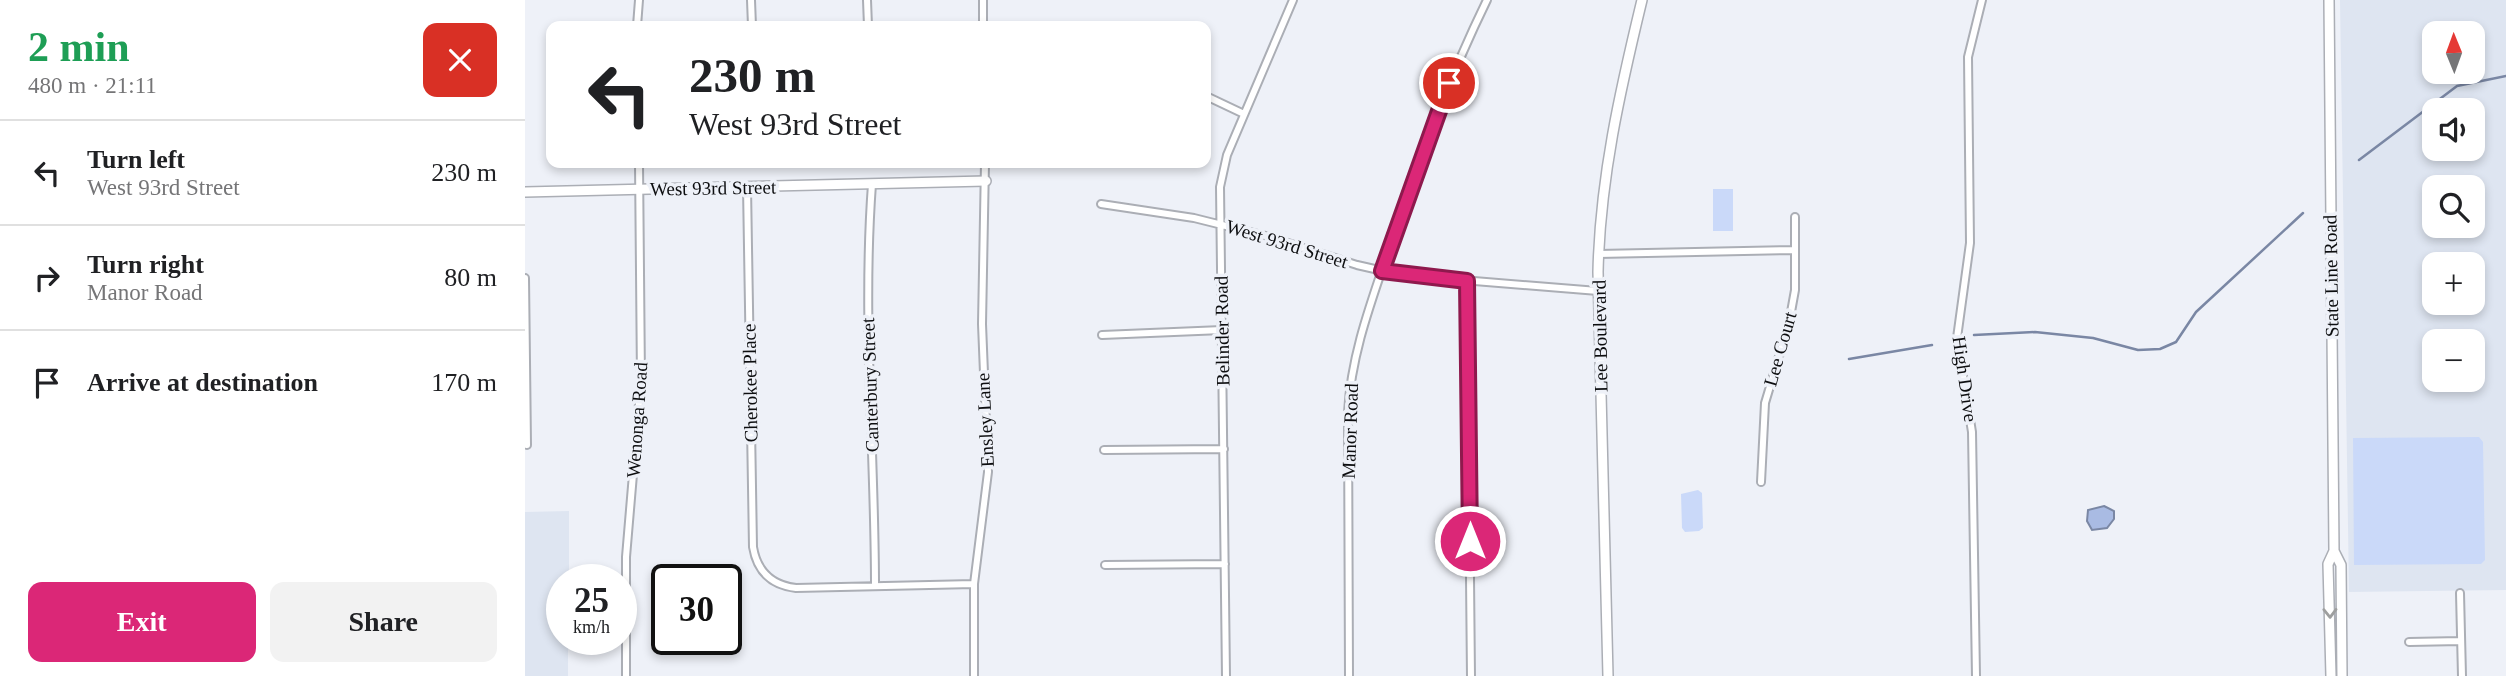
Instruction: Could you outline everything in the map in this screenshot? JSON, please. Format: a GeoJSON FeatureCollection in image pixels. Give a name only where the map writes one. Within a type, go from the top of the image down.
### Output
{"type":"FeatureCollection","features":[{"type":"Feature","properties":{"kind":"street"},"geometry":{"type":"LineString","coordinates":[[637,21],[639,0]]}},
{"type":"Feature","properties":{"kind":"street"},"geometry":{"type":"LineString","coordinates":[[751,0],[752,21]]}},
{"type":"Feature","properties":{"kind":"street"},"geometry":{"type":"LineString","coordinates":[[867,0],[868,21]]}},
{"type":"Feature","properties":{"kind":"street"},"geometry":{"type":"LineString","coordinates":[[983,0],[983,21]]}},
{"type":"Feature","properties":{"kind":"street","name":"Belinder Road"},"geometry":{"type":"LineString","coordinates":[[1226,676],[1222,169],[1293,0]]}},
{"type":"Feature","properties":{"kind":"street","name":"Manor Road"},"geometry":{"type":"LineString","coordinates":[[1349,676],[1349,388],[1360,337],[1431,126],[1487,0]]}},
{"type":"Feature","properties":{"kind":"street","name":"Lee Boulevard"},"geometry":{"type":"LineString","coordinates":[[1608,676],[1598,254],[1607,157],[1642,0]]}},
{"type":"Feature","properties":{"kind":"street","name":"High Drive"},"geometry":{"type":"LineString","coordinates":[[1976,676],[1972,432],[1957,338],[1970,243],[1968,57],[1982,0]]}},
{"type":"Feature","properties":{"kind":"street","name":"State Line Road"},"geometry":{"type":"LineString","coordinates":[[2329,0],[2335,551],[2341,565],[2342,676]]}},
{"type":"Feature","properties":{"kind":"street"},"geometry":{"type":"LineString","coordinates":[[1211,98],[1244,114]]}},
{"type":"Feature","properties":{"kind":"street","name":"Wenonga Road"},"geometry":{"type":"LineString","coordinates":[[627,676],[626,557],[641,361],[639,168]]}},
{"type":"Feature","properties":{"kind":"street","name":"Ensley Lane"},"geometry":{"type":"LineString","coordinates":[[974,676],[974,584],[988,472],[982,324],[985,168]]}},
{"type":"Feature","properties":{"kind":"street","name":"West 93rd Street"},"geometry":{"type":"LineString","coordinates":[[525,193],[986,181]]}},
{"type":"Feature","properties":{"kind":"street","name":"Canterbury Street"},"geometry":{"type":"LineString","coordinates":[[872,184],[867,329],[873,454],[875,586]]}},
{"type":"Feature","properties":{"kind":"street","name":"Cherokee Place"},"geometry":{"type":"LineString","coordinates":[[747,187],[755,558],[766,576],[786,587],[875,586]]}},
{"type":"Feature","properties":{"kind":"street","name":"West 93rd Street"},"geometry":{"type":"LineString","coordinates":[[1101,204],[1221,224],[1382,271],[1467,281],[1598,291]]}},
{"type":"Feature","properties":{"kind":"street","name":"Lee Court"},"geometry":{"type":"LineString","coordinates":[[1761,482],[1763,412],[1789,323],[1795,290],[1795,217]]}},
{"type":"Feature","properties":{"kind":"street"},"geometry":{"type":"LineString","coordinates":[[1598,254],[1795,250]]}},
{"type":"Feature","properties":{"kind":"street"},"geometry":{"type":"LineString","coordinates":[[525,278],[527,445]]}},
{"type":"Feature","properties":{"kind":"street"},"geometry":{"type":"LineString","coordinates":[[1467,281],[1471,676]]}},
{"type":"Feature","properties":{"kind":"street"},"geometry":{"type":"LineString","coordinates":[[1102,335],[1222,330]]}},
{"type":"Feature","properties":{"kind":"street"},"geometry":{"type":"LineString","coordinates":[[1104,450],[1224,449]]}},
{"type":"Feature","properties":{"kind":"street","name":"State Line Road"},"geometry":{"type":"LineString","coordinates":[[2331,676],[2328,564],[2335,551]]}},
{"type":"Feature","properties":{"kind":"street"},"geometry":{"type":"LineString","coordinates":[[1105,565],[1225,564]]}},
{"type":"Feature","properties":{"kind":"street"},"geometry":{"type":"LineString","coordinates":[[875,586],[974,584]]}},
{"type":"Feature","properties":{"kind":"street"},"geometry":{"type":"LineString","coordinates":[[2460,593],[2462,676]]}},
{"type":"Feature","properties":{"kind":"street"},"geometry":{"type":"LineString","coordinates":[[2409,642],[2461,641]]}},
{"type":"Feature","properties":{"kind":"shaded area"},"geometry":{"type":"Polygon","coordinates":[[[2340,0],[2506,0],[2506,590],[2349,592],[2340,0]]]}},
{"type":"Feature","properties":{"kind":"shaded area"},"geometry":{"type":"Polygon","coordinates":[[[1713,189],[1733,189],[1733,231],[1713,231],[1713,189]]]}},
{"type":"Feature","properties":{"kind":"shaded area"},"geometry":{"type":"Polygon","coordinates":[[[2479,437],[2483,442],[2485,560],[2481,564],[2354,565],[2353,438],[2479,437]]]}},
{"type":"Feature","properties":{"kind":"shaded area"},"geometry":{"type":"Polygon","coordinates":[[[1698,490],[1702,493],[1703,528],[1685,532],[1682,528],[1681,494],[1698,490]]]}},
{"type":"Feature","properties":{"kind":"shaded area"},"geometry":{"type":"Polygon","coordinates":[[[2104,506],[2114,511],[2114,519],[2107,528],[2092,530],[2087,521],[2088,510],[2104,506]]]}},
{"type":"Feature","properties":{"kind":"shaded area"},"geometry":{"type":"Polygon","coordinates":[[[569,511],[569,564],[546,564],[546,655],[568,655],[568,676],[525,676],[525,512],[569,511]]]}},
{"type":"Feature","properties":{"kind":"waterway"},"geometry":{"type":"LineString","coordinates":[[2359,160],[2457,86],[2506,76]]}},
{"type":"Feature","properties":{"kind":"waterway"},"geometry":{"type":"LineString","coordinates":[[1974,335],[2035,332],[2093,338],[2138,350],[2160,349],[2176,342],[2196,312],[2303,213]]}},
{"type":"Feature","properties":{"kind":"waterway"},"geometry":{"type":"LineString","coordinates":[[1849,359],[1932,345]]}},
{"type":"Feature","properties":{"kind":"route"},"geometry":{"type":"LineString","coordinates":[[1449,83],[1423,147],[1382,271],[1467,281],[1470,541]]}}]}
